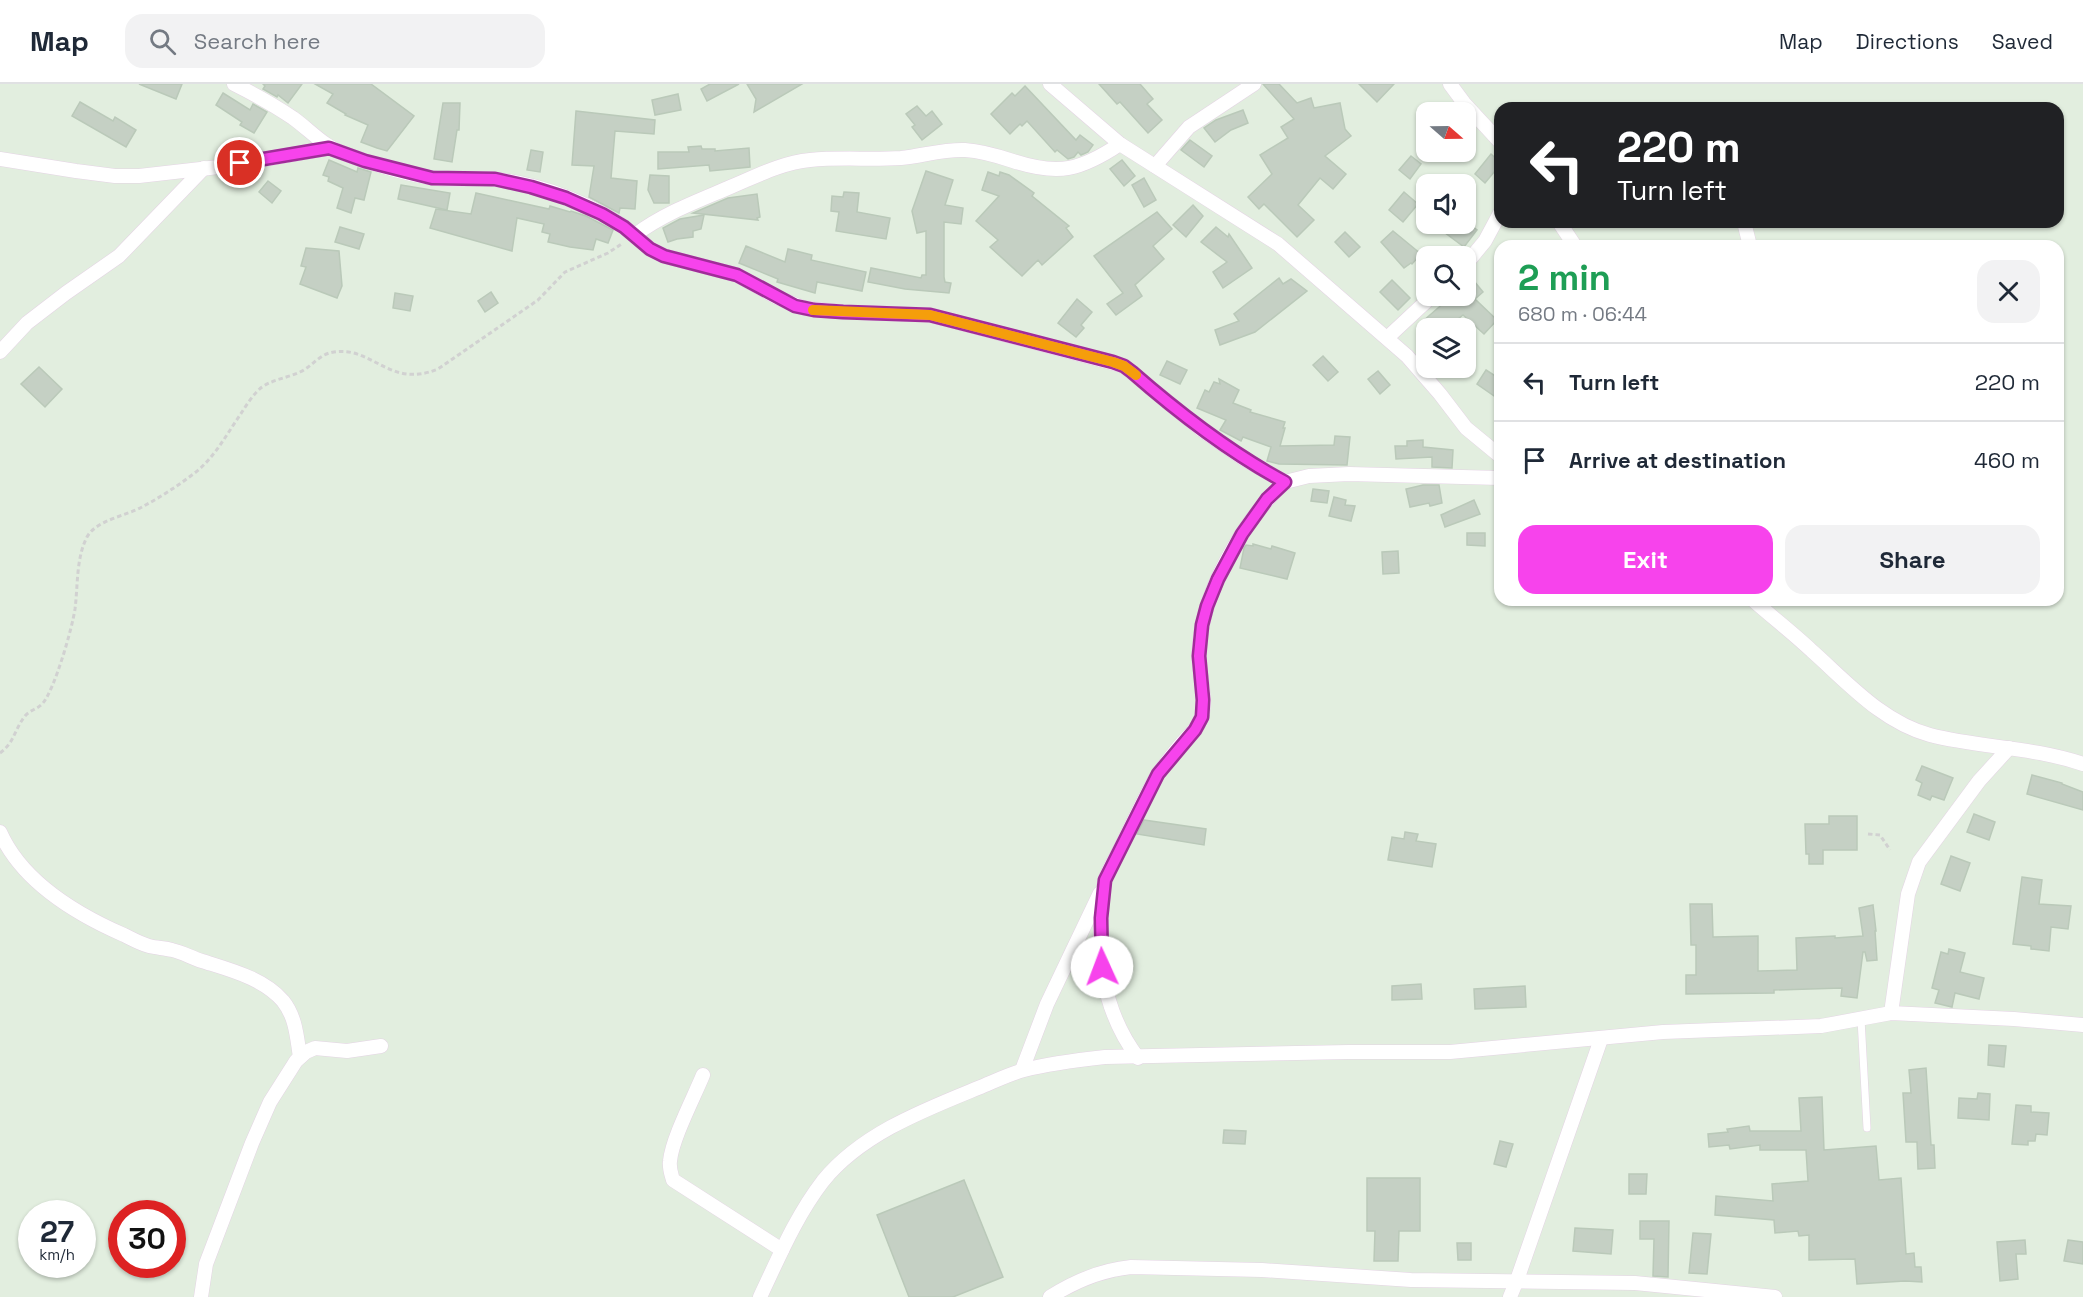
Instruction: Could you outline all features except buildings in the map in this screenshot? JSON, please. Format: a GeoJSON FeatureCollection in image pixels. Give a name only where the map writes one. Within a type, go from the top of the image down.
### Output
{"type":"FeatureCollection","features":[{"type":"Feature","properties":{"kind":"street"},"geometry":{"type":"LineString","coordinates":[[234,84],[293,118],[329,148],[365,161],[432,178],[495,179],[531,187],[584,206],[618,223],[650,249],[664,256],[737,275],[776,297],[804,309],[930,315],[1124,366],[1202,430],[1254,465],[1285,482]]}},
{"type":"Feature","properties":{"kind":"street"},"geometry":{"type":"LineString","coordinates":[[1050,84],[1120,144],[1278,244],[1387,338],[1418,368],[1466,428],[1494,451]]}},
{"type":"Feature","properties":{"kind":"street"},"geometry":{"type":"LineString","coordinates":[[1155,166],[1178,138],[1196,122],[1254,84]]}},
{"type":"Feature","properties":{"kind":"street"},"geometry":{"type":"LineString","coordinates":[[1450,84],[1494,136]]}},
{"type":"Feature","properties":{"kind":"street"},"geometry":{"type":"LineString","coordinates":[[635,235],[664,216],[689,204],[757,175],[808,160],[907,157],[962,150],[987,153],[1032,167],[1054,170],[1085,164],[1120,144]]}},
{"type":"Feature","properties":{"kind":"street"},"geometry":{"type":"LineString","coordinates":[[0,159],[115,176],[167,174],[329,148]]}},
{"type":"Feature","properties":{"kind":"street"},"geometry":{"type":"LineString","coordinates":[[0,352],[27,323],[119,256],[204,168]]}},
{"type":"Feature","properties":{"kind":"street"},"geometry":{"type":"LineString","coordinates":[[1476,252],[1494,224]]}},
{"type":"Feature","properties":{"kind":"street"},"geometry":{"type":"LineString","coordinates":[[1387,338],[1421,306]]}},
{"type":"Feature","properties":{"kind":"street"},"geometry":{"type":"LineString","coordinates":[[1022,1070],[1047,1004],[1158,774],[1200,722],[1203,700],[1200,641],[1207,606],[1218,579],[1242,534],[1267,499],[1285,482],[1309,476],[1349,474],[1494,478]]}},
{"type":"Feature","properties":{"kind":"street"},"geometry":{"type":"LineString","coordinates":[[1764,606],[1850,688],[1904,724],[1929,734],[2046,754],[2083,764]]}},
{"type":"Feature","properties":{"kind":"street"},"geometry":{"type":"LineString","coordinates":[[1892,1013],[1908,894],[1919,862],[1979,781],[2009,748]]}},
{"type":"Feature","properties":{"kind":"street"},"geometry":{"type":"LineString","coordinates":[[0,832],[12,854],[32,877],[54,895],[102,926],[149,946],[173,950],[238,973],[267,988],[283,1001],[293,1017],[300,1057]]}},
{"type":"Feature","properties":{"kind":"street"},"geometry":{"type":"LineString","coordinates":[[1105,880],[1101,918],[1103,980],[1115,1021],[1124,1040],[1138,1058]]}},
{"type":"Feature","properties":{"kind":"street"},"geometry":{"type":"LineString","coordinates":[[760,1297],[806,1205],[824,1180],[859,1147],[917,1115],[1022,1070],[1080,1059],[1349,1052],[1450,1052],[1663,1032],[1821,1026],[1892,1013],[2083,1025]]}},
{"type":"Feature","properties":{"kind":"street"},"geometry":{"type":"LineString","coordinates":[[1509,1297],[1517,1280],[1601,1039]]}},
{"type":"Feature","properties":{"kind":"street"},"geometry":{"type":"LineString","coordinates":[[201,1297],[206,1264],[259,1124],[300,1057],[315,1048],[346,1051],[381,1046]]}},
{"type":"Feature","properties":{"kind":"street"},"geometry":{"type":"LineString","coordinates":[[704,1075],[674,1145],[670,1159],[673,1180],[782,1250]]}},
{"type":"Feature","properties":{"kind":"street"},"geometry":{"type":"LineString","coordinates":[[1050,1297],[1082,1279],[1118,1268],[1131,1267],[1262,1270],[1411,1280],[1635,1283],[1775,1297]]}},
{"type":"Feature","properties":{"kind":"lane"},"geometry":{"type":"LineString","coordinates":[[1861,1019],[1868,1128]]}},
{"type":"Feature","properties":{"kind":"path"},"geometry":{"type":"LineString","coordinates":[[0,753],[12,742],[26,715],[39,706],[46,697],[68,642],[79,569],[88,535],[105,523],[141,508],[193,475],[213,456],[260,388],[302,371],[319,357],[335,351],[359,355],[386,368],[416,376],[438,369],[532,304],[565,272],[608,253],[635,235]]}},
{"type":"Feature","properties":{"kind":"path"},"geometry":{"type":"LineString","coordinates":[[1868,834],[1880,835],[1890,850]]}},
{"type":"Feature","properties":{"kind":"slow traffic"},"geometry":{"type":"LineString","coordinates":[[813,310],[917,314],[945,318],[1113,362],[1124,366],[1136,375]]}},
{"type":"Feature","properties":{"kind":"route"},"geometry":{"type":"LineString","coordinates":[[240,163],[329,148],[365,161],[432,178],[495,179],[531,187],[566,198],[602,214],[635,235],[650,249],[664,256],[737,275],[776,297],[804,309],[930,315],[1113,362],[1132,372],[1184,417],[1222,444],[1263,471],[1285,482],[1267,499],[1242,534],[1218,579],[1207,606],[1202,625],[1199,656],[1203,700],[1202,717],[1195,730],[1158,774],[1105,880],[1101,918],[1102,967]]}}]}
